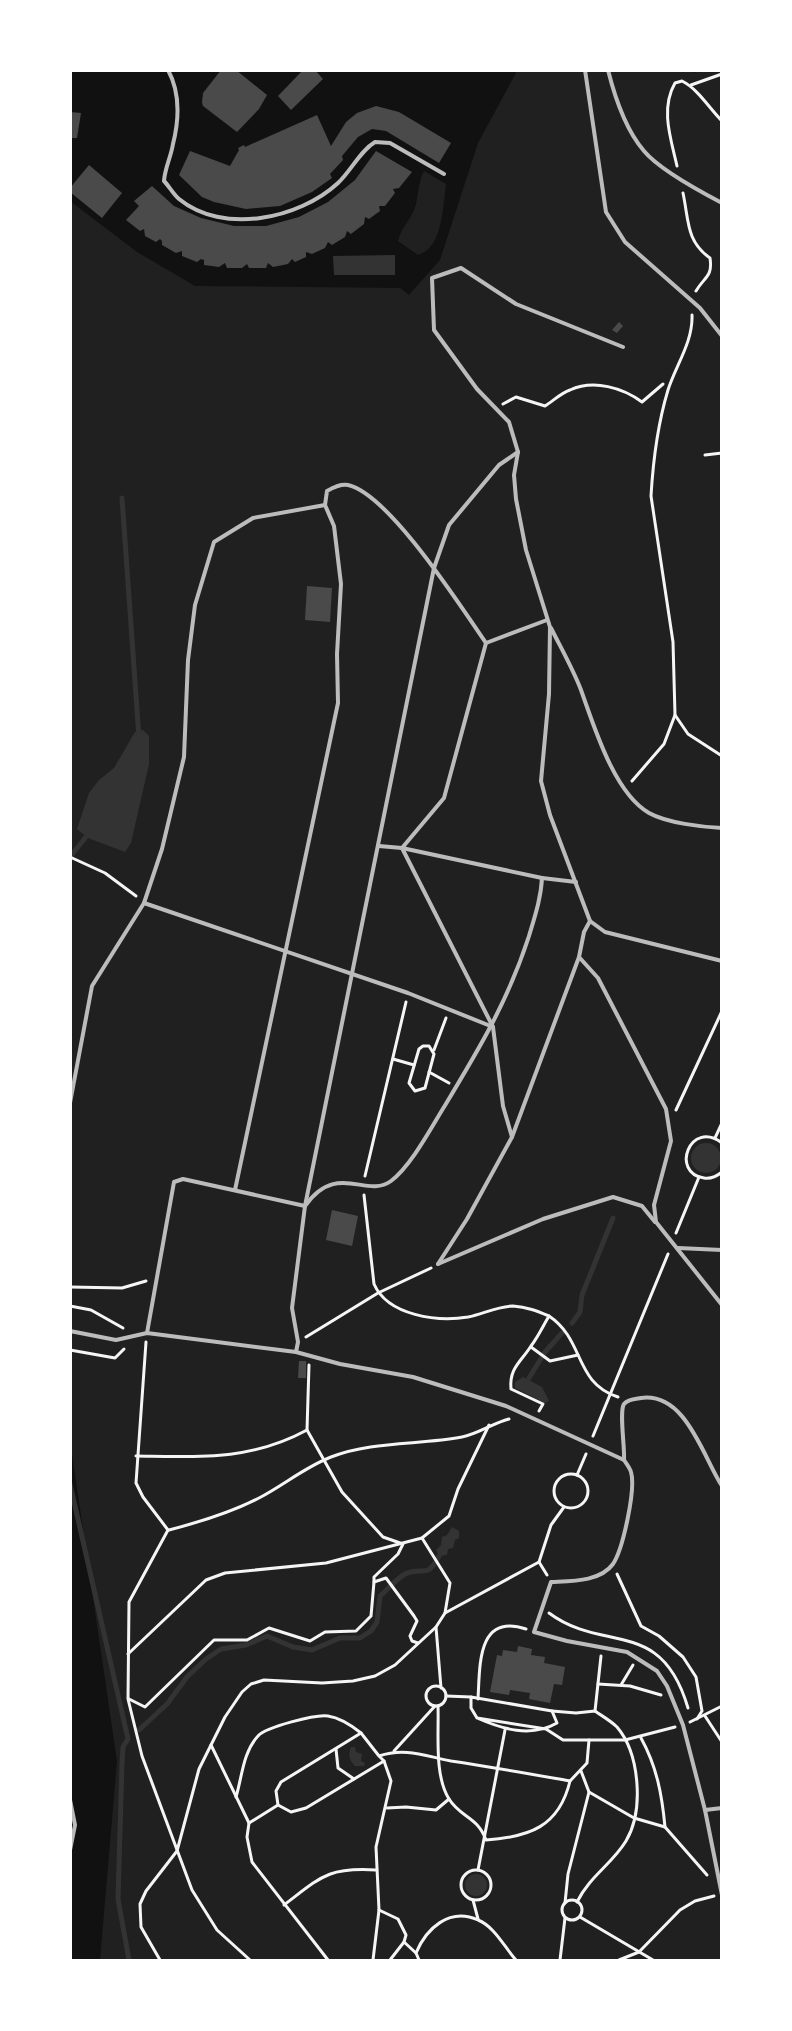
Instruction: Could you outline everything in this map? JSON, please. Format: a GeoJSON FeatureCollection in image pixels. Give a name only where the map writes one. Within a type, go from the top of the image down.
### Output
{"type":"FeatureCollection","features":[{"type":"Feature","properties":{"kind":"lane"},"geometry":{"type":"LineString","coordinates":[[168,70],[174,81],[177,107],[173,144],[164,181],[179,198],[201,211],[228,218],[257,218],[285,213],[315,199],[337,184],[375,142],[390,143],[444,174]]}},
{"type":"Feature","properties":{"kind":"lane"},"geometry":{"type":"LineString","coordinates":[[585,70],[606,212],[624,242],[692,302],[722,336]]}},
{"type":"Feature","properties":{"kind":"lane"},"geometry":{"type":"LineString","coordinates":[[608,70],[624,117],[644,153],[722,203]]}},
{"type":"Feature","properties":{"kind":"lane"},"geometry":{"type":"LineString","coordinates":[[623,347],[516,304],[461,268],[432,278],[434,330],[477,389],[509,422],[518,452],[514,476],[516,499],[526,550],[547,620],[581,688],[595,733],[624,789],[649,813],[700,827],[722,828]]}},
{"type":"Feature","properties":{"kind":"lane"},"geometry":{"type":"LineString","coordinates":[[296,1352],[298,1342],[292,1308],[305,1206],[434,568],[449,525],[499,465],[518,452]]}},
{"type":"Feature","properties":{"kind":"lane"},"geometry":{"type":"LineString","coordinates":[[235,1190],[338,703],[337,654],[341,584],[334,526],[325,505],[327,491],[336,485],[349,485],[377,502],[434,568],[486,643],[444,798],[402,848]]}},
{"type":"Feature","properties":{"kind":"lane"},"geometry":{"type":"LineString","coordinates":[[70,1103],[92,986],[144,903],[162,849],[184,757],[195,605],[214,542],[253,518],[325,505]]}},
{"type":"Feature","properties":{"kind":"lane"},"geometry":{"type":"LineString","coordinates":[[486,643],[547,620]]}},
{"type":"Feature","properties":{"kind":"lane"},"geometry":{"type":"LineString","coordinates":[[550,627],[549,694],[541,781],[550,814],[590,921],[605,932],[722,961]]}},
{"type":"Feature","properties":{"kind":"lane"},"geometry":{"type":"LineString","coordinates":[[379,846],[402,848],[542,878],[576,882]]}},
{"type":"Feature","properties":{"kind":"lane"},"geometry":{"type":"LineString","coordinates":[[402,848],[493,1027],[503,1106],[512,1137]]}},
{"type":"Feature","properties":{"kind":"lane"},"geometry":{"type":"LineString","coordinates":[[305,1206],[316,1191],[330,1184],[377,1185],[390,1181],[420,1146],[493,1027],[518,971],[541,897],[542,878]]}},
{"type":"Feature","properties":{"kind":"lane"},"geometry":{"type":"LineString","coordinates":[[144,903],[408,993],[493,1027]]}},
{"type":"Feature","properties":{"kind":"lane"},"geometry":{"type":"LineString","coordinates":[[438,1264],[467,1219],[512,1137],[579,957],[584,932],[590,921]]}},
{"type":"Feature","properties":{"kind":"lane"},"geometry":{"type":"LineString","coordinates":[[579,957],[598,978],[666,1109],[671,1141],[654,1205],[656,1222]]}},
{"type":"Feature","properties":{"kind":"lane"},"geometry":{"type":"LineString","coordinates":[[147,1333],[174,1182],[183,1179],[305,1206]]}},
{"type":"Feature","properties":{"kind":"lane"},"geometry":{"type":"LineString","coordinates":[[438,1264],[543,1219],[613,1197],[642,1206],[671,1245],[678,1248],[722,1250]]}},
{"type":"Feature","properties":{"kind":"lane"},"geometry":{"type":"LineString","coordinates":[[678,1248],[722,1305]]}},
{"type":"Feature","properties":{"kind":"lane"},"geometry":{"type":"LineString","coordinates":[[70,1331],[116,1340],[147,1333],[296,1352],[309,1357],[413,1377],[459,1389],[525,1414],[624,1460]]}},
{"type":"Feature","properties":{"kind":"lane"},"geometry":{"type":"LineString","coordinates":[[721,1894],[705,1810],[683,1725],[672,1698],[657,1671],[627,1652],[567,1641],[534,1632],[551,1581],[578,1581],[597,1575],[612,1564],[622,1538],[632,1490],[631,1472],[624,1460],[625,1441],[621,1414],[623,1405],[629,1400],[645,1398],[668,1403],[700,1443],[722,1486]]}},
{"type":"Feature","properties":{"kind":"lane"},"geometry":{"type":"LineString","coordinates":[[70,1800],[75,1825],[70,1850]]}},
{"type":"Feature","properties":{"kind":"lane"},"geometry":{"type":"LineString","coordinates":[[705,1810],[722,1808]]}},
{"type":"Feature","properties":{"kind":"path"},"geometry":{"type":"LineString","coordinates":[[691,85],[722,74]]}},
{"type":"Feature","properties":{"kind":"path"},"geometry":{"type":"LineString","coordinates":[[624,789],[664,744],[675,715],[673,642],[651,496],[652,474],[668,389],[689,338],[693,320],[692,302],[697,288],[710,277],[712,267],[710,258],[698,250],[690,237],[668,120],[668,96],[675,83],[682,81],[691,85],[705,105],[722,121]]}},
{"type":"Feature","properties":{"kind":"path"},"geometry":{"type":"LineString","coordinates":[[496,408],[516,397],[546,406],[570,389],[600,385],[628,392],[642,402],[663,384]]}},
{"type":"Feature","properties":{"kind":"path"},"geometry":{"type":"LineString","coordinates":[[705,455],[722,453]]}},
{"type":"Feature","properties":{"kind":"path"},"geometry":{"type":"LineString","coordinates":[[675,715],[688,734],[722,756]]}},
{"type":"Feature","properties":{"kind":"path"},"geometry":{"type":"LineString","coordinates":[[70,857],[105,873],[144,903]]}},
{"type":"Feature","properties":{"kind":"path"},"geometry":{"type":"LineString","coordinates":[[408,993],[363,1183],[371,1271],[378,1293],[407,1312],[431,1318],[468,1317],[511,1306],[531,1308],[549,1316],[568,1332],[590,1380],[610,1394],[629,1400]]}},
{"type":"Feature","properties":{"kind":"path"},"geometry":{"type":"LineString","coordinates":[[434,1050],[429,1046],[419,1049],[409,1083],[415,1091],[425,1088],[434,1050],[450,1010]]}},
{"type":"Feature","properties":{"kind":"path"},"geometry":{"type":"LineString","coordinates":[[669,1125],[722,1011]]}},
{"type":"Feature","properties":{"kind":"path"},"geometry":{"type":"LineString","coordinates":[[393,1059],[414,1065]]}},
{"type":"Feature","properties":{"kind":"path"},"geometry":{"type":"LineString","coordinates":[[429,1072],[456,1087]]}},
{"type":"Feature","properties":{"kind":"path"},"geometry":{"type":"LineString","coordinates":[[715,1138],[722,1123]]}},
{"type":"Feature","properties":{"kind":"path"},"geometry":{"type":"LineString","coordinates":[[722,1143],[715,1138],[699,1138],[688,1149],[687,1165],[699,1177],[711,1178],[722,1172]]}},
{"type":"Feature","properties":{"kind":"path"},"geometry":{"type":"LineString","coordinates":[[577,1475],[699,1177]]}},
{"type":"Feature","properties":{"kind":"path"},"geometry":{"type":"LineString","coordinates":[[298,1342],[378,1293],[438,1264]]}},
{"type":"Feature","properties":{"kind":"path"},"geometry":{"type":"LineString","coordinates":[[70,1287],[122,1288],[156,1279]]}},
{"type":"Feature","properties":{"kind":"path"},"geometry":{"type":"LineString","coordinates":[[70,1306],[91,1310],[114,1321],[134,1336]]}},
{"type":"Feature","properties":{"kind":"path"},"geometry":{"type":"LineString","coordinates":[[543,1404],[511,1389],[514,1368],[531,1347],[549,1316]]}},
{"type":"Feature","properties":{"kind":"path"},"geometry":{"type":"LineString","coordinates":[[70,1350],[115,1358],[147,1333]]}},
{"type":"Feature","properties":{"kind":"path"},"geometry":{"type":"LineString","coordinates":[[147,1333],[136,1456],[136,1483],[143,1497],[168,1530]]}},
{"type":"Feature","properties":{"kind":"path"},"geometry":{"type":"LineString","coordinates":[[531,1347],[546,1359],[556,1361],[578,1355]]}},
{"type":"Feature","properties":{"kind":"path"},"geometry":{"type":"LineString","coordinates":[[309,1357],[307,1430],[342,1492],[383,1536],[403,1544]]}},
{"type":"Feature","properties":{"kind":"path"},"geometry":{"type":"LineString","coordinates":[[250,1960],[217,1930],[192,1890],[142,1756],[128,1699],[129,1602],[168,1530],[212,1519],[250,1502],[325,1460],[371,1448],[465,1436],[489,1425],[525,1414]]}},
{"type":"Feature","properties":{"kind":"path"},"geometry":{"type":"LineString","coordinates":[[128,1654],[206,1580],[225,1573],[326,1563],[422,1538],[449,1516],[458,1488],[489,1425]]}},
{"type":"Feature","properties":{"kind":"path"},"geometry":{"type":"LineString","coordinates":[[136,1456],[196,1457],[238,1454],[279,1445],[307,1430]]}},
{"type":"Feature","properties":{"kind":"path"},"geometry":{"type":"LineString","coordinates":[[564,1475],[577,1475],[586,1484],[586,1497],[577,1506],[564,1507],[555,1498],[555,1485],[564,1475]]}},
{"type":"Feature","properties":{"kind":"path"},"geometry":{"type":"LineString","coordinates":[[445,1613],[539,1562],[551,1525],[564,1507]]}},
{"type":"Feature","properties":{"kind":"path"},"geometry":{"type":"LineString","coordinates":[[160,1960],[141,1927],[140,1904],[146,1891],[177,1851],[199,1769],[242,1692],[251,1684],[277,1679],[322,1683],[342,1682],[375,1676],[395,1665],[436,1627],[445,1613],[450,1583],[422,1538]]}},
{"type":"Feature","properties":{"kind":"path"},"geometry":{"type":"LineString","coordinates":[[128,1699],[145,1707],[214,1640],[247,1640],[269,1628],[310,1641],[325,1632],[356,1631],[371,1616],[374,1577],[398,1554],[403,1544]]}},
{"type":"Feature","properties":{"kind":"path"},"geometry":{"type":"LineString","coordinates":[[539,1562],[551,1581]]}},
{"type":"Feature","properties":{"kind":"path"},"geometry":{"type":"LineString","coordinates":[[612,1564],[641,1626],[659,1636],[683,1657],[696,1677],[702,1711],[697,1719]]}},
{"type":"Feature","properties":{"kind":"path"},"geometry":{"type":"LineString","coordinates":[[374,1582],[386,1578],[414,1616],[417,1621],[410,1636],[412,1641],[418,1643]]}},
{"type":"Feature","properties":{"kind":"path"},"geometry":{"type":"LineString","coordinates":[[478,1699],[480,1653],[494,1631],[500,1626],[513,1625],[534,1632]]}},
{"type":"Feature","properties":{"kind":"path"},"geometry":{"type":"LineString","coordinates":[[394,1751],[436,1706],[445,1702],[446,1696],[441,1688],[436,1627]]}},
{"type":"Feature","properties":{"kind":"path"},"geometry":{"type":"LineString","coordinates":[[595,1711],[602,1647]]}},
{"type":"Feature","properties":{"kind":"path"},"geometry":{"type":"LineString","coordinates":[[620,1686],[637,1658]]}},
{"type":"Feature","properties":{"kind":"path"},"geometry":{"type":"LineString","coordinates":[[598,1684],[620,1686],[672,1698]]}},
{"type":"Feature","properties":{"kind":"path"},"geometry":{"type":"LineString","coordinates":[[436,1706],[427,1701],[426,1693],[432,1687],[441,1688]]}},
{"type":"Feature","properties":{"kind":"path"},"geometry":{"type":"LineString","coordinates":[[446,1696],[471,1697],[552,1711],[576,1713],[595,1711],[616,1727],[625,1740],[634,1764],[636,1790],[634,1818],[626,1842],[585,1885],[577,1902]]}},
{"type":"Feature","properties":{"kind":"path"},"geometry":{"type":"LineString","coordinates":[[471,1697],[471,1708],[477,1718],[505,1730],[546,1729],[556,1723],[552,1711]]}},
{"type":"Feature","properties":{"kind":"path"},"geometry":{"type":"LineString","coordinates":[[436,1706],[440,1768],[449,1799],[480,1825],[486,1840]]}},
{"type":"Feature","properties":{"kind":"path"},"geometry":{"type":"LineString","coordinates":[[477,1718],[546,1729],[563,1740],[625,1740],[641,1738],[683,1725],[722,1706]]}},
{"type":"Feature","properties":{"kind":"path"},"geometry":{"type":"LineString","coordinates":[[236,1797],[241,1770],[251,1746],[264,1731],[319,1715],[348,1722],[361,1733],[384,1761],[391,1781],[387,1808],[376,1843],[379,1910],[373,1960]]}},
{"type":"Feature","properties":{"kind":"path"},"geometry":{"type":"LineString","coordinates":[[705,1716],[722,1742]]}},
{"type":"Feature","properties":{"kind":"path"},"geometry":{"type":"LineString","coordinates":[[478,1870],[486,1840],[505,1730]]}},
{"type":"Feature","properties":{"kind":"path"},"geometry":{"type":"LineString","coordinates":[[278,1805],[276,1791],[281,1782],[361,1733]]}},
{"type":"Feature","properties":{"kind":"path"},"geometry":{"type":"LineString","coordinates":[[641,1738],[657,1773],[665,1827]]}},
{"type":"Feature","properties":{"kind":"path"},"geometry":{"type":"LineString","coordinates":[[486,1840],[510,1839],[534,1832],[551,1819],[570,1781],[587,1763],[589,1740]]}},
{"type":"Feature","properties":{"kind":"path"},"geometry":{"type":"LineString","coordinates":[[211,1745],[249,1823],[248,1845],[252,1862],[328,1960]]}},
{"type":"Feature","properties":{"kind":"path"},"geometry":{"type":"LineString","coordinates":[[336,1749],[338,1768],[354,1779]]}},
{"type":"Feature","properties":{"kind":"path"},"geometry":{"type":"LineString","coordinates":[[379,1756],[394,1751],[418,1752],[440,1759],[570,1781]]}},
{"type":"Feature","properties":{"kind":"path"},"geometry":{"type":"LineString","coordinates":[[278,1805],[291,1812],[299,1811],[384,1761]]}},
{"type":"Feature","properties":{"kind":"path"},"geometry":{"type":"LineString","coordinates":[[581,1771],[590,1792],[634,1818],[665,1827],[685,1847],[721,1894],[695,1901],[681,1910],[639,1952],[619,1960]]}},
{"type":"Feature","properties":{"kind":"path"},"geometry":{"type":"LineString","coordinates":[[560,1960],[565,1918],[562,1911],[568,1874],[590,1792]]}},
{"type":"Feature","properties":{"kind":"path"},"geometry":{"type":"LineString","coordinates":[[387,1808],[406,1806],[436,1810],[449,1799]]}},
{"type":"Feature","properties":{"kind":"path"},"geometry":{"type":"LineString","coordinates":[[249,1823],[278,1805]]}},
{"type":"Feature","properties":{"kind":"path"},"geometry":{"type":"LineString","coordinates":[[284,1905],[323,1875],[340,1870],[376,1870]]}},
{"type":"Feature","properties":{"kind":"path"},"geometry":{"type":"LineString","coordinates":[[478,1870],[489,1876],[491,1888],[484,1898],[473,1900],[463,1894],[460,1882],[467,1872],[478,1870]]}},
{"type":"Feature","properties":{"kind":"path"},"geometry":{"type":"LineString","coordinates":[[473,1900],[478,1920]]}},
{"type":"Feature","properties":{"kind":"path"},"geometry":{"type":"LineString","coordinates":[[565,1903],[572,1900],[582,1908],[580,1917],[573,1921],[565,1918]]}},
{"type":"Feature","properties":{"kind":"path"},"geometry":{"type":"LineString","coordinates":[[379,1910],[398,1919],[406,1935],[404,1942],[390,1960]]}},
{"type":"Feature","properties":{"kind":"path"},"geometry":{"type":"LineString","coordinates":[[416,1953],[423,1936],[444,1920],[464,1917],[478,1920],[488,1927],[516,1960]]}},
{"type":"Feature","properties":{"kind":"path"},"geometry":{"type":"LineString","coordinates":[[580,1917],[653,1960]]}},
{"type":"Feature","properties":{"kind":"path"},"geometry":{"type":"LineString","coordinates":[[404,1942],[416,1953],[419,1960]]}},
{"type":"Feature","properties":{"kind":"shaded area"},"geometry":{"type":"Polygon","coordinates":[[[691,70],[694,73],[721,71],[721,1960],[100,1960],[117,1761],[70,1440],[70,201],[137,252],[195,286],[400,288],[409,295],[440,260],[478,143],[517,71],[691,70]]]}},
{"type":"Feature","properties":{"kind":"shaded area"},"geometry":{"type":"Polygon","coordinates":[[[424,171],[446,184],[437,235],[426,251],[418,255],[398,241],[414,210],[424,171]]]}},
{"type":"Feature","properties":{"kind":"shaded area"},"geometry":{"type":"Polygon","coordinates":[[[395,255],[395,275],[334,275],[333,256],[395,255]]]}},
{"type":"Feature","properties":{"kind":"shaded area"},"geometry":{"type":"Polygon","coordinates":[[[143,730],[149,736],[149,764],[131,843],[125,852],[88,838],[77,829],[89,793],[99,780],[114,768],[135,732],[143,730]]]}},
{"type":"Feature","properties":{"kind":"shaded area"},"geometry":{"type":"Polygon","coordinates":[[[706,1143],[717,1147],[721,1158],[717,1169],[706,1173],[695,1169],[691,1158],[695,1147],[706,1143]]]}},
{"type":"Feature","properties":{"kind":"shaded area"},"geometry":{"type":"Polygon","coordinates":[[[523,1377],[542,1387],[549,1401],[545,1403],[515,1388],[515,1382],[523,1377]]]}},
{"type":"Feature","properties":{"kind":"shaded area"},"geometry":{"type":"Polygon","coordinates":[[[452,1527],[459,1531],[459,1538],[455,1540],[453,1548],[448,1549],[447,1555],[439,1556],[436,1550],[441,1545],[442,1537],[447,1535],[452,1527]]]}},
{"type":"Feature","properties":{"kind":"shaded area"},"geometry":{"type":"Polygon","coordinates":[[[351,1747],[355,1747],[356,1752],[362,1754],[361,1761],[365,1763],[364,1766],[355,1766],[351,1762],[349,1755],[351,1747]]]}},
{"type":"Feature","properties":{"kind":"shaded area"},"geometry":{"type":"Polygon","coordinates":[[[476,1874],[484,1877],[487,1885],[484,1893],[476,1896],[468,1893],[465,1885],[468,1877],[476,1874]]]}},
{"type":"Feature","properties":{"kind":"building"},"geometry":{"type":"Polygon","coordinates":[[[221,70],[236,70],[267,95],[259,109],[237,132],[203,106],[203,93],[221,70]]]}},
{"type":"Feature","properties":{"kind":"building"},"geometry":{"type":"Polygon","coordinates":[[[303,70],[315,70],[323,79],[291,110],[278,96],[303,70]]]}},
{"type":"Feature","properties":{"kind":"building"},"geometry":{"type":"Polygon","coordinates":[[[376,106],[399,112],[451,143],[439,163],[386,131],[372,129],[358,137],[342,156],[343,160],[330,174],[332,178],[312,192],[280,206],[246,209],[202,197],[179,175],[190,151],[230,166],[238,148],[317,115],[331,146],[346,122],[357,113],[376,106]]]}},
{"type":"Feature","properties":{"kind":"building"},"geometry":{"type":"Polygon","coordinates":[[[70,112],[81,113],[77,138],[70,138],[70,112]]]}},
{"type":"Feature","properties":{"kind":"building"},"geometry":{"type":"Polygon","coordinates":[[[376,151],[412,172],[399,188],[393,189],[395,193],[385,206],[379,206],[380,211],[369,219],[365,217],[364,224],[351,234],[347,231],[345,237],[332,245],[328,242],[325,248],[312,254],[306,252],[306,257],[295,262],[292,259],[288,264],[273,267],[268,263],[266,268],[249,268],[247,264],[242,268],[227,268],[225,263],[219,267],[204,265],[204,260],[197,262],[182,256],[182,251],[176,253],[162,245],[160,239],[156,242],[145,236],[144,229],[140,231],[126,220],[139,206],[134,201],[152,186],[174,206],[201,218],[234,226],[266,226],[299,217],[328,202],[355,180],[376,151]]]}},
{"type":"Feature","properties":{"kind":"building"},"geometry":{"type":"Polygon","coordinates":[[[89,165],[122,193],[102,218],[70,192],[70,188],[89,165]]]}},
{"type":"Feature","properties":{"kind":"building"},"geometry":{"type":"Polygon","coordinates":[[[619,322],[623,326],[617,333],[612,330],[619,322]]]}},
{"type":"Feature","properties":{"kind":"building"},"geometry":{"type":"Polygon","coordinates":[[[307,586],[332,588],[330,622],[305,620],[307,586]]]}},
{"type":"Feature","properties":{"kind":"building"},"geometry":{"type":"Polygon","coordinates":[[[332,1210],[358,1216],[352,1246],[326,1240],[332,1210]]]}},
{"type":"Feature","properties":{"kind":"building"},"geometry":{"type":"Polygon","coordinates":[[[299,1361],[306,1361],[306,1378],[298,1378],[299,1361]]]}},
{"type":"Feature","properties":{"kind":"building"},"geometry":{"type":"Polygon","coordinates":[[[518,1646],[532,1649],[531,1655],[545,1657],[544,1663],[565,1667],[562,1685],[554,1684],[550,1703],[529,1699],[530,1693],[510,1690],[509,1695],[490,1692],[497,1655],[502,1656],[503,1650],[517,1652],[518,1646]]]}},
{"type":"Feature","properties":{"kind":"waterway"},"geometry":{"type":"LineString","coordinates":[[122,498],[139,738]]}},
{"type":"Feature","properties":{"kind":"waterway"},"geometry":{"type":"LineString","coordinates":[[70,857],[89,833]]}},
{"type":"Feature","properties":{"kind":"waterway"},"geometry":{"type":"LineString","coordinates":[[572,1323],[580,1312],[582,1295],[613,1218]]}},
{"type":"Feature","properties":{"kind":"waterway"},"geometry":{"type":"LineString","coordinates":[[529,1378],[545,1352],[562,1333]]}},
{"type":"Feature","properties":{"kind":"waterway"},"geometry":{"type":"LineString","coordinates":[[70,1484],[128,1739],[123,1747],[118,1899],[129,1960]]}},
{"type":"Feature","properties":{"kind":"waterway"},"geometry":{"type":"LineString","coordinates":[[139,1730],[167,1704],[187,1677],[206,1659],[221,1649],[246,1645],[267,1636],[293,1647],[312,1650],[340,1638],[360,1638],[371,1631],[377,1622],[380,1596],[405,1574],[431,1568],[439,1556]]}}]}
